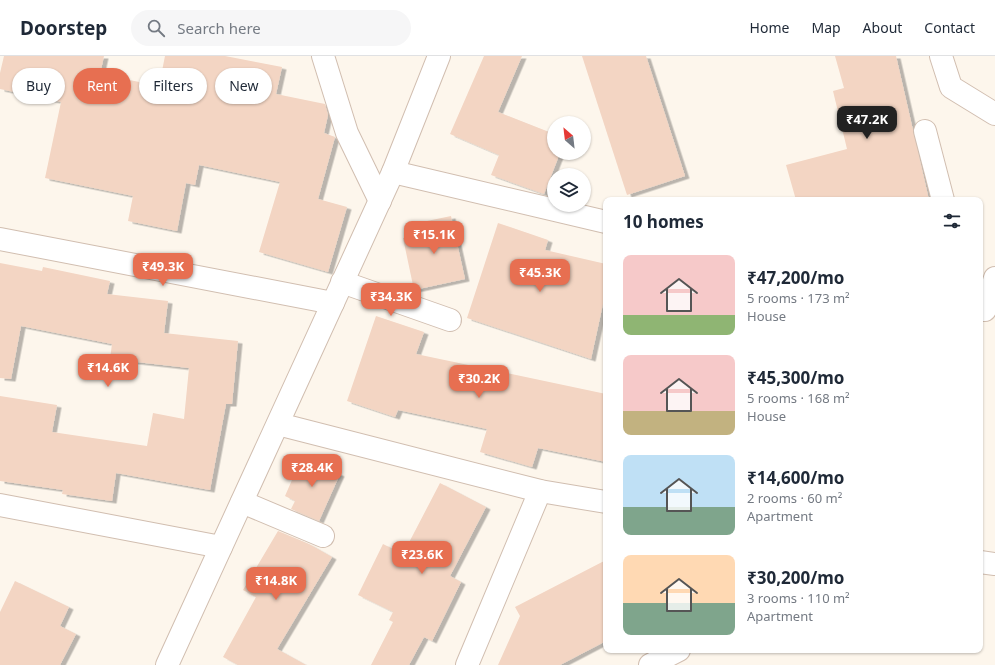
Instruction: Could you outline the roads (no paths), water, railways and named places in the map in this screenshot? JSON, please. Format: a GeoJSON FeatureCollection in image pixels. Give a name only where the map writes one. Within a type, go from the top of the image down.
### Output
{"type":"FeatureCollection","features":[{"type":"Feature","properties":{"kind":"street"},"geometry":{"type":"LineString","coordinates":[[323,56],[347,133],[380,201]]}},
{"type":"Feature","properties":{"kind":"street"},"geometry":{"type":"LineString","coordinates":[[167,665],[393,172],[439,56]]}},
{"type":"Feature","properties":{"kind":"street"},"geometry":{"type":"LineString","coordinates":[[941,56],[952,87],[995,114]]}},
{"type":"Feature","properties":{"kind":"street"},"geometry":{"type":"LineString","coordinates":[[925,131],[942,197]]}},
{"type":"Feature","properties":{"kind":"street"},"geometry":{"type":"LineString","coordinates":[[393,172],[603,221]]}},
{"type":"Feature","properties":{"kind":"street"},"geometry":{"type":"LineString","coordinates":[[0,238],[333,303]]}},
{"type":"Feature","properties":{"kind":"street"},"geometry":{"type":"LineString","coordinates":[[987,310],[995,278]]}},
{"type":"Feature","properties":{"kind":"street"},"geometry":{"type":"LineString","coordinates":[[342,282],[450,320]]}},
{"type":"Feature","properties":{"kind":"street"},"geometry":{"type":"LineString","coordinates":[[278,424],[540,491],[603,502]]}},
{"type":"Feature","properties":{"kind":"street"},"geometry":{"type":"LineString","coordinates":[[467,665],[540,491]]}},
{"type":"Feature","properties":{"kind":"street"},"geometry":{"type":"LineString","coordinates":[[242,502],[323,536]]}},
{"type":"Feature","properties":{"kind":"street"},"geometry":{"type":"LineString","coordinates":[[0,505],[221,547]]}},
{"type":"Feature","properties":{"kind":"street"},"geometry":{"type":"LineString","coordinates":[[983,562],[995,564]]}},
{"type":"Feature","properties":{"kind":"street"},"geometry":{"type":"LineString","coordinates":[[650,665],[673,653]]}}]}
